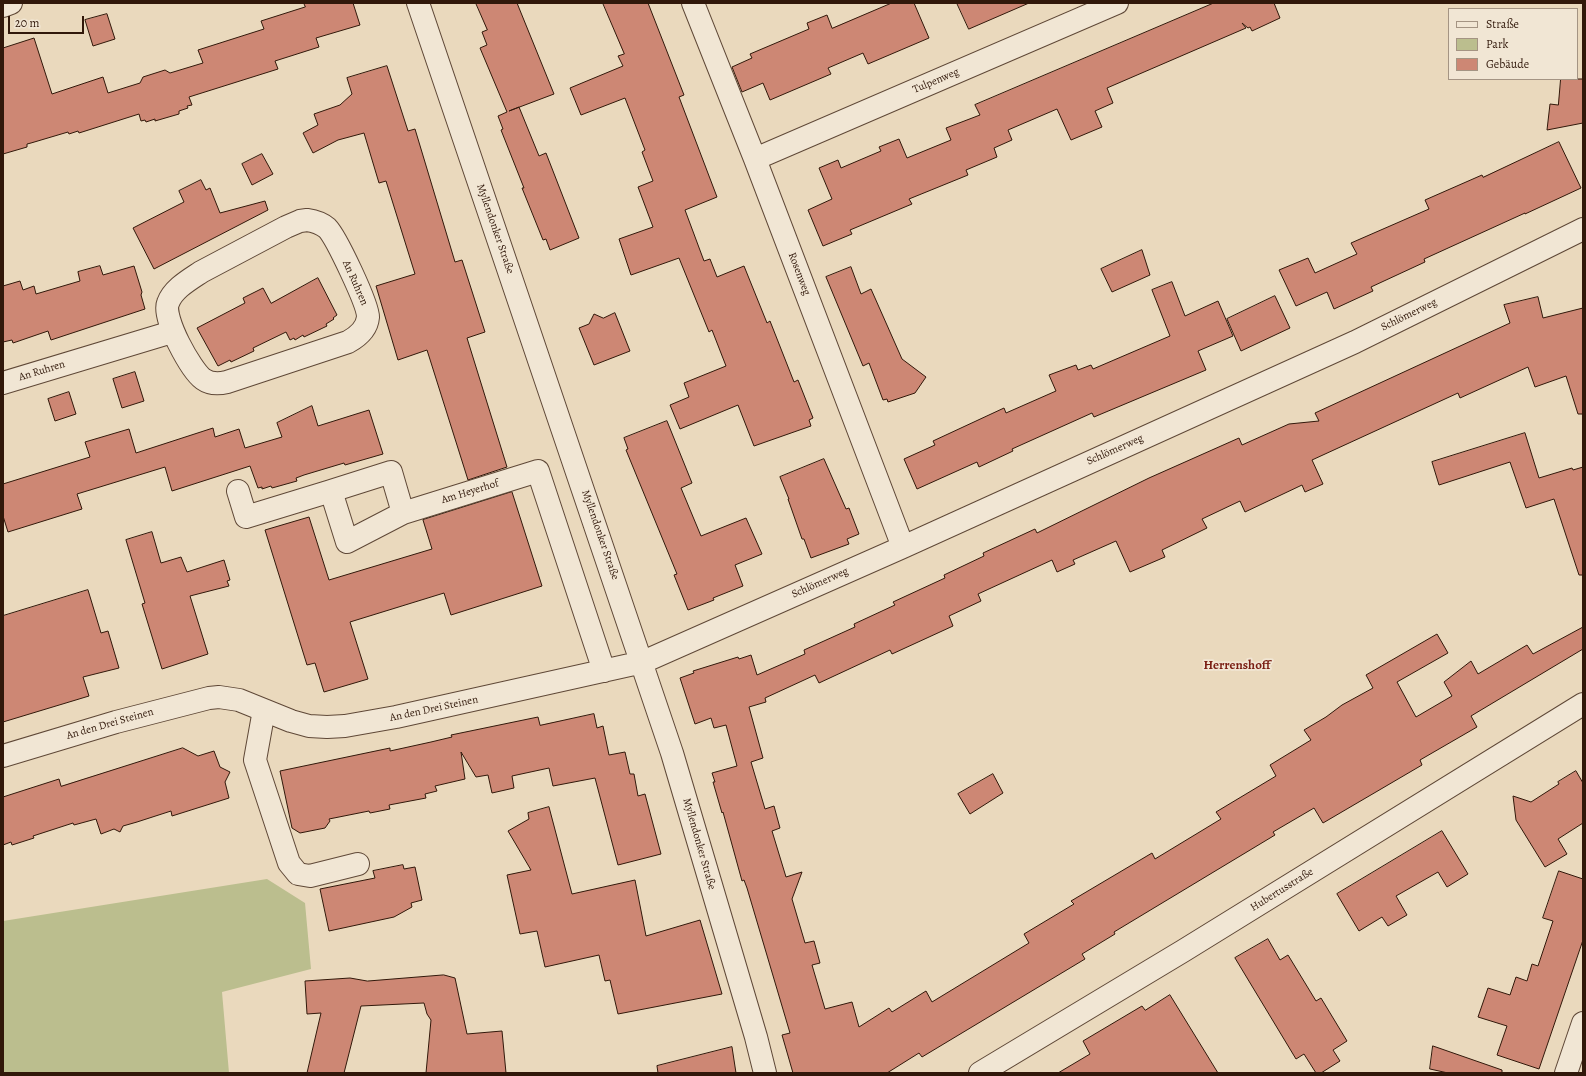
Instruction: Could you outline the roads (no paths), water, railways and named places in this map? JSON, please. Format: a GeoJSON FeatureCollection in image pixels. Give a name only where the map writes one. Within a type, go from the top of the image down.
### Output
{"type":"FeatureCollection","features":[{"type":"Feature","properties":{"kind":"street"},"geometry":{"type":"LineString","coordinates":[[3,6],[11,3]]}},
{"type":"Feature","properties":{"kind":"street","name":"Myllendonker Straße"},"geometry":{"type":"LineString","coordinates":[[418,3],[643,662],[678,771],[756,1037],[765,1073]]}},
{"type":"Feature","properties":{"kind":"street","name":"Rosenweg"},"geometry":{"type":"LineString","coordinates":[[693,3],[755,159],[903,547]]}},
{"type":"Feature","properties":{"kind":"street","name":"Tulpenweg"},"geometry":{"type":"LineString","coordinates":[[755,159],[1117,3]]}},
{"type":"Feature","properties":{"kind":"street","name":"An Ruhren"},"geometry":{"type":"LineString","coordinates":[[307,220],[326,227],[331,233],[364,301],[368,316],[361,334],[348,342],[221,383],[210,382],[199,375],[172,332],[168,318],[167,304],[182,286],[201,272],[279,230],[307,220]]}},
{"type":"Feature","properties":{"kind":"street","name":"Schlömerweg"},"geometry":{"type":"LineString","coordinates":[[643,662],[903,547],[1355,342],[1583,229]]}},
{"type":"Feature","properties":{"kind":"street","name":"An Ruhren"},"geometry":{"type":"LineString","coordinates":[[3,383],[172,332]]}},
{"type":"Feature","properties":{"kind":"street","name":"Am Heyerhof"},"geometry":{"type":"LineString","coordinates":[[331,490],[347,542],[403,513],[538,471],[604,671]]}},
{"type":"Feature","properties":{"kind":"street"},"geometry":{"type":"LineString","coordinates":[[238,491],[246,517],[391,472],[403,513]]}},
{"type":"Feature","properties":{"kind":"street","name":"An den Drei Steinen"},"geometry":{"type":"LineString","coordinates":[[3,756],[199,699],[219,697],[229,698],[239,700],[291,721],[309,726],[344,726],[396,717],[643,662]]}},
{"type":"Feature","properties":{"kind":"street","name":"Hubertusstraße"},"geometry":{"type":"LineString","coordinates":[[980,1073],[1183,951],[1583,704]]}},
{"type":"Feature","properties":{"kind":"street"},"geometry":{"type":"LineString","coordinates":[[264,710],[255,760],[289,864],[298,874],[310,876],[358,864]]}},
{"type":"Feature","properties":{"kind":"street"},"geometry":{"type":"LineString","coordinates":[[1566,1073],[1583,1023]]}},
{"type":"Feature","properties":{"kind":"district","name":"Herrenshoff"},"geometry":{"type":"Point","coordinates":[1237,666]}}]}
